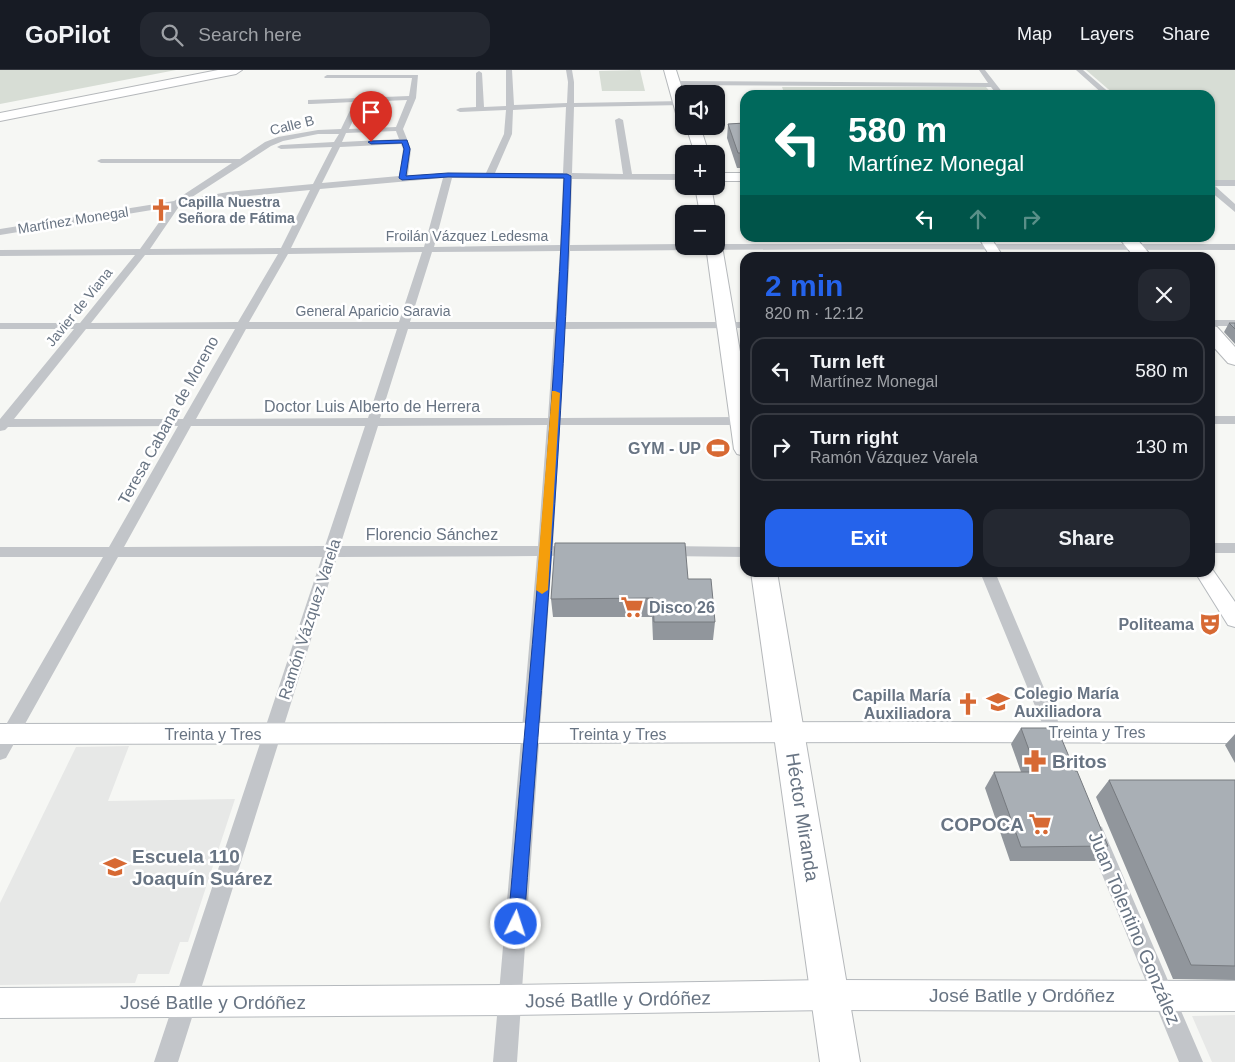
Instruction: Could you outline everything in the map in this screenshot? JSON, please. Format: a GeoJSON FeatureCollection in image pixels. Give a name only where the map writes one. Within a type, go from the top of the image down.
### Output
{"type":"FeatureCollection","features":[{"type":"Feature","properties":{"kind":"highway"},"geometry":{"type":"LineString","coordinates":[[0,112],[219,70]]}},
{"type":"Feature","properties":{"kind":"highway"},"geometry":{"type":"LineString","coordinates":[[0,117],[236,70]]}},
{"type":"Feature","properties":{"kind":"highway"},"geometry":{"type":"LineString","coordinates":[[670,70],[677,85]]}},
{"type":"Feature","properties":{"kind":"highway"},"geometry":{"type":"LineString","coordinates":[[677,70],[679,85]]}},
{"type":"Feature","properties":{"kind":"highway"},"geometry":{"type":"LineString","coordinates":[[725,177],[740,177]]}},
{"type":"Feature","properties":{"kind":"highway"},"geometry":{"type":"LineString","coordinates":[[717,255],[736,325],[740,380]]}},
{"type":"Feature","properties":{"kind":"highway"},"geometry":{"type":"LineString","coordinates":[[1215,337],[1235,359]]}},
{"type":"Feature","properties":{"kind":"highway","name":"Héctor Miranda"},"geometry":{"type":"LineString","coordinates":[[765,577],[840,1062]]}},
{"type":"Feature","properties":{"kind":"street"},"geometry":{"type":"LineString","coordinates":[[489,176],[508,134],[510,107],[509,70]]}},
{"type":"Feature","properties":{"kind":"street"},"geometry":{"type":"LineString","coordinates":[[505,1062],[545,551],[565,250],[571,82],[568,70]]}},
{"type":"Feature","properties":{"kind":"street"},"geometry":{"type":"LineString","coordinates":[[982,70],[998,90]]}},
{"type":"Feature","properties":{"kind":"street"},"geometry":{"type":"LineString","coordinates":[[1079,70],[1102,90]]}},
{"type":"Feature","properties":{"kind":"street"},"geometry":{"type":"LineString","coordinates":[[479,73],[480,109]]}},
{"type":"Feature","properties":{"kind":"street"},"geometry":{"type":"LineString","coordinates":[[327,77],[416,76],[412,98],[399,129],[407,149],[402,178]]}},
{"type":"Feature","properties":{"kind":"street"},"geometry":{"type":"LineString","coordinates":[[875,77],[879,84]]}},
{"type":"Feature","properties":{"kind":"street"},"geometry":{"type":"LineString","coordinates":[[725,90],[769,87],[777,80],[879,84],[994,85]]}},
{"type":"Feature","properties":{"kind":"street"},"geometry":{"type":"LineString","coordinates":[[460,110],[570,105],[675,94]]}},
{"type":"Feature","properties":{"kind":"street"},"geometry":{"type":"LineString","coordinates":[[311,102],[412,98]]}},
{"type":"Feature","properties":{"kind":"street","name":"Teresa Cabana de Moreno"},"geometry":{"type":"LineString","coordinates":[[3,740],[114,552],[285,250],[358,100]]}},
{"type":"Feature","properties":{"kind":"street"},"geometry":{"type":"LineString","coordinates":[[619,120],[628,177]]}},
{"type":"Feature","properties":{"kind":"street","name":"Calle B"},"geometry":{"type":"LineString","coordinates":[[178,202],[262,148],[293,137],[318,132],[344,130],[399,129]]}},
{"type":"Feature","properties":{"kind":"street"},"geometry":{"type":"LineString","coordinates":[[262,148],[405,141]]}},
{"type":"Feature","properties":{"kind":"street"},"geometry":{"type":"LineString","coordinates":[[101,161],[174,159],[242,161]]}},
{"type":"Feature","properties":{"kind":"street","name":"Martínez Monegal"},"geometry":{"type":"LineString","coordinates":[[4,231],[178,202],[317,185],[402,178],[448,175],[675,177]]}},
{"type":"Feature","properties":{"kind":"street","name":"Ramón Vázquez Varela"},"geometry":{"type":"LineString","coordinates":[[166,1062],[428,250],[448,175]]}},
{"type":"Feature","properties":{"kind":"street"},"geometry":{"type":"LineString","coordinates":[[1215,185],[1235,184]]}},
{"type":"Feature","properties":{"kind":"street"},"geometry":{"type":"LineString","coordinates":[[1215,190],[1235,209]]}},
{"type":"Feature","properties":{"kind":"street","name":"Javier de Viana"},"geometry":{"type":"LineString","coordinates":[[1,425],[144,250],[178,202]]}},
{"type":"Feature","properties":{"kind":"street"},"geometry":{"type":"LineString","coordinates":[[0,238],[4,231]]}},
{"type":"Feature","properties":{"kind":"street","name":"Froilán Vázquez Ledesma"},"geometry":{"type":"LineString","coordinates":[[725,247],[849,242],[991,247],[1235,246]]}},
{"type":"Feature","properties":{"kind":"street","name":"Froilán Vázquez Ledesma"},"geometry":{"type":"LineString","coordinates":[[0,253],[144,250],[565,250],[675,248]]}},
{"type":"Feature","properties":{"kind":"street"},"geometry":{"type":"LineString","coordinates":[[1215,323],[1235,323]]}},
{"type":"Feature","properties":{"kind":"street","name":"General Aparicio Saravia"},"geometry":{"type":"LineString","coordinates":[[0,326],[736,325]]}},
{"type":"Feature","properties":{"kind":"street"},"geometry":{"type":"LineString","coordinates":[[1215,420],[1235,420]]}},
{"type":"Feature","properties":{"kind":"street","name":"Doctor Luis Alberto de Herrera"},"geometry":{"type":"LineString","coordinates":[[1,425],[740,421]]}},
{"type":"Feature","properties":{"kind":"street"},"geometry":{"type":"LineString","coordinates":[[1215,548],[1235,548]]}},
{"type":"Feature","properties":{"kind":"street","name":"Florencio Sánchez"},"geometry":{"type":"LineString","coordinates":[[0,552],[565,551]]}},
{"type":"Feature","properties":{"kind":"street"},"geometry":{"type":"LineString","coordinates":[[655,551],[740,552]]}},
{"type":"Feature","properties":{"kind":"street"},"geometry":{"type":"LineString","coordinates":[[989,577],[1064,758]]}},
{"type":"Feature","properties":{"kind":"street"},"geometry":{"type":"LineString","coordinates":[[1208,577],[1235,619]]}},
{"type":"Feature","properties":{"kind":"street","name":"Treinta y Tres"},"geometry":{"type":"LineString","coordinates":[[3,740],[272,734],[790,734],[1053,731],[1235,733]]}},
{"type":"Feature","properties":{"kind":"street","name":"Juan Tolentino González"},"geometry":{"type":"LineString","coordinates":[[1087,813],[1191,1062]]}},
{"type":"Feature","properties":{"kind":"street","name":"José Batlle y Ordóñez"},"geometry":{"type":"LineString","coordinates":[[0,1003],[510,1000],[830,995],[1235,996]]}},
{"type":"Feature","properties":{"kind":"shaded area"},"geometry":{"type":"Polygon","coordinates":[[[0,70],[176,70],[0,104],[0,70]]]}},
{"type":"Feature","properties":{"kind":"shaded area"},"geometry":{"type":"Polygon","coordinates":[[[640,70],[645,91],[602,91],[599,71],[640,70]]]}},
{"type":"Feature","properties":{"kind":"shaded area"},"geometry":{"type":"Polygon","coordinates":[[[1086,70],[1235,70],[1235,182],[1215,182],[1215,90],[1109,90],[1086,70]]]}},
{"type":"Feature","properties":{"kind":"shaded area"},"geometry":{"type":"Polygon","coordinates":[[[782,87],[986,87],[989,90],[783,90],[782,87]]]}},
{"type":"Feature","properties":{"kind":"shaded area","name":"Escuela 110 Joaquín Suárez"},"geometry":{"type":"Polygon","coordinates":[[[129,746],[108,801],[235,799],[188,942],[180,942],[169,974],[138,974],[135,983],[0,985],[0,903],[76,747],[129,746]]]}},
{"type":"Feature","properties":{"kind":"shaded area"},"geometry":{"type":"Polygon","coordinates":[[[1235,1015],[1235,1062],[1212,1062],[1192,1016],[1235,1015]]]}},
{"type":"Feature","properties":{"kind":"building"},"geometry":{"type":"Polygon","coordinates":[[[740,123],[740,153],[738,153],[728,124],[740,123]]]}},
{"type":"Feature","properties":{"kind":"building"},"geometry":{"type":"Polygon","coordinates":[[[1229,323],[1235,323],[1235,329],[1229,323]]]}},
{"type":"Feature","properties":{"kind":"building","name":"Disco 26"},"geometry":{"type":"Polygon","coordinates":[[[555,543],[685,543],[688,579],[711,579],[715,622],[654,622],[653,598],[551,599],[555,543]]]}},
{"type":"Feature","properties":{"kind":"building"},"geometry":{"type":"Polygon","coordinates":[[[1021,728],[1057,728],[1108,846],[1021,847],[994,772],[1037,772],[1021,728]]]}},
{"type":"Feature","properties":{"kind":"building"},"geometry":{"type":"Polygon","coordinates":[[[1109,780],[1235,780],[1235,966],[1191,965],[1109,780]]]}},
{"type":"Feature","properties":{"kind":"slow traffic"},"geometry":{"type":"LineString","coordinates":[[542,590],[555,393]]}},
{"type":"Feature","properties":{"kind":"place","name":"Capilla Nuestra Señora de Fátima"},"geometry":{"type":"Point","coordinates":[161,210]}},
{"type":"Feature","properties":{"kind":"place","name":"GYM - UP"},"geometry":{"type":"Point","coordinates":[718,448]}},
{"type":"Feature","properties":{"kind":"place","name":"Disco 26"},"geometry":{"type":"Point","coordinates":[632,607]}},
{"type":"Feature","properties":{"kind":"place","name":"Politeama"},"geometry":{"type":"Point","coordinates":[1210,624]}},
{"type":"Feature","properties":{"kind":"place","name":"Colegio María Auxiliadora"},"geometry":{"type":"Point","coordinates":[998,702]}},
{"type":"Feature","properties":{"kind":"place","name":"Capilla María Auxiliadora"},"geometry":{"type":"Point","coordinates":[968,704]}},
{"type":"Feature","properties":{"kind":"place","name":"Britos"},"geometry":{"type":"Point","coordinates":[1035,761]}},
{"type":"Feature","properties":{"kind":"place","name":"COPOCA"},"geometry":{"type":"Point","coordinates":[1040,824]}},
{"type":"Feature","properties":{"kind":"place","name":"Escuela 110 Joaquín Suárez"},"geometry":{"type":"Point","coordinates":[115,867]}},
{"type":"Feature","properties":{"kind":"route"},"geometry":{"type":"LineString","coordinates":[[371,142],[405,141],[407,149],[402,178],[448,175],[567,176],[565,250],[554,421],[516,924]]}}]}
